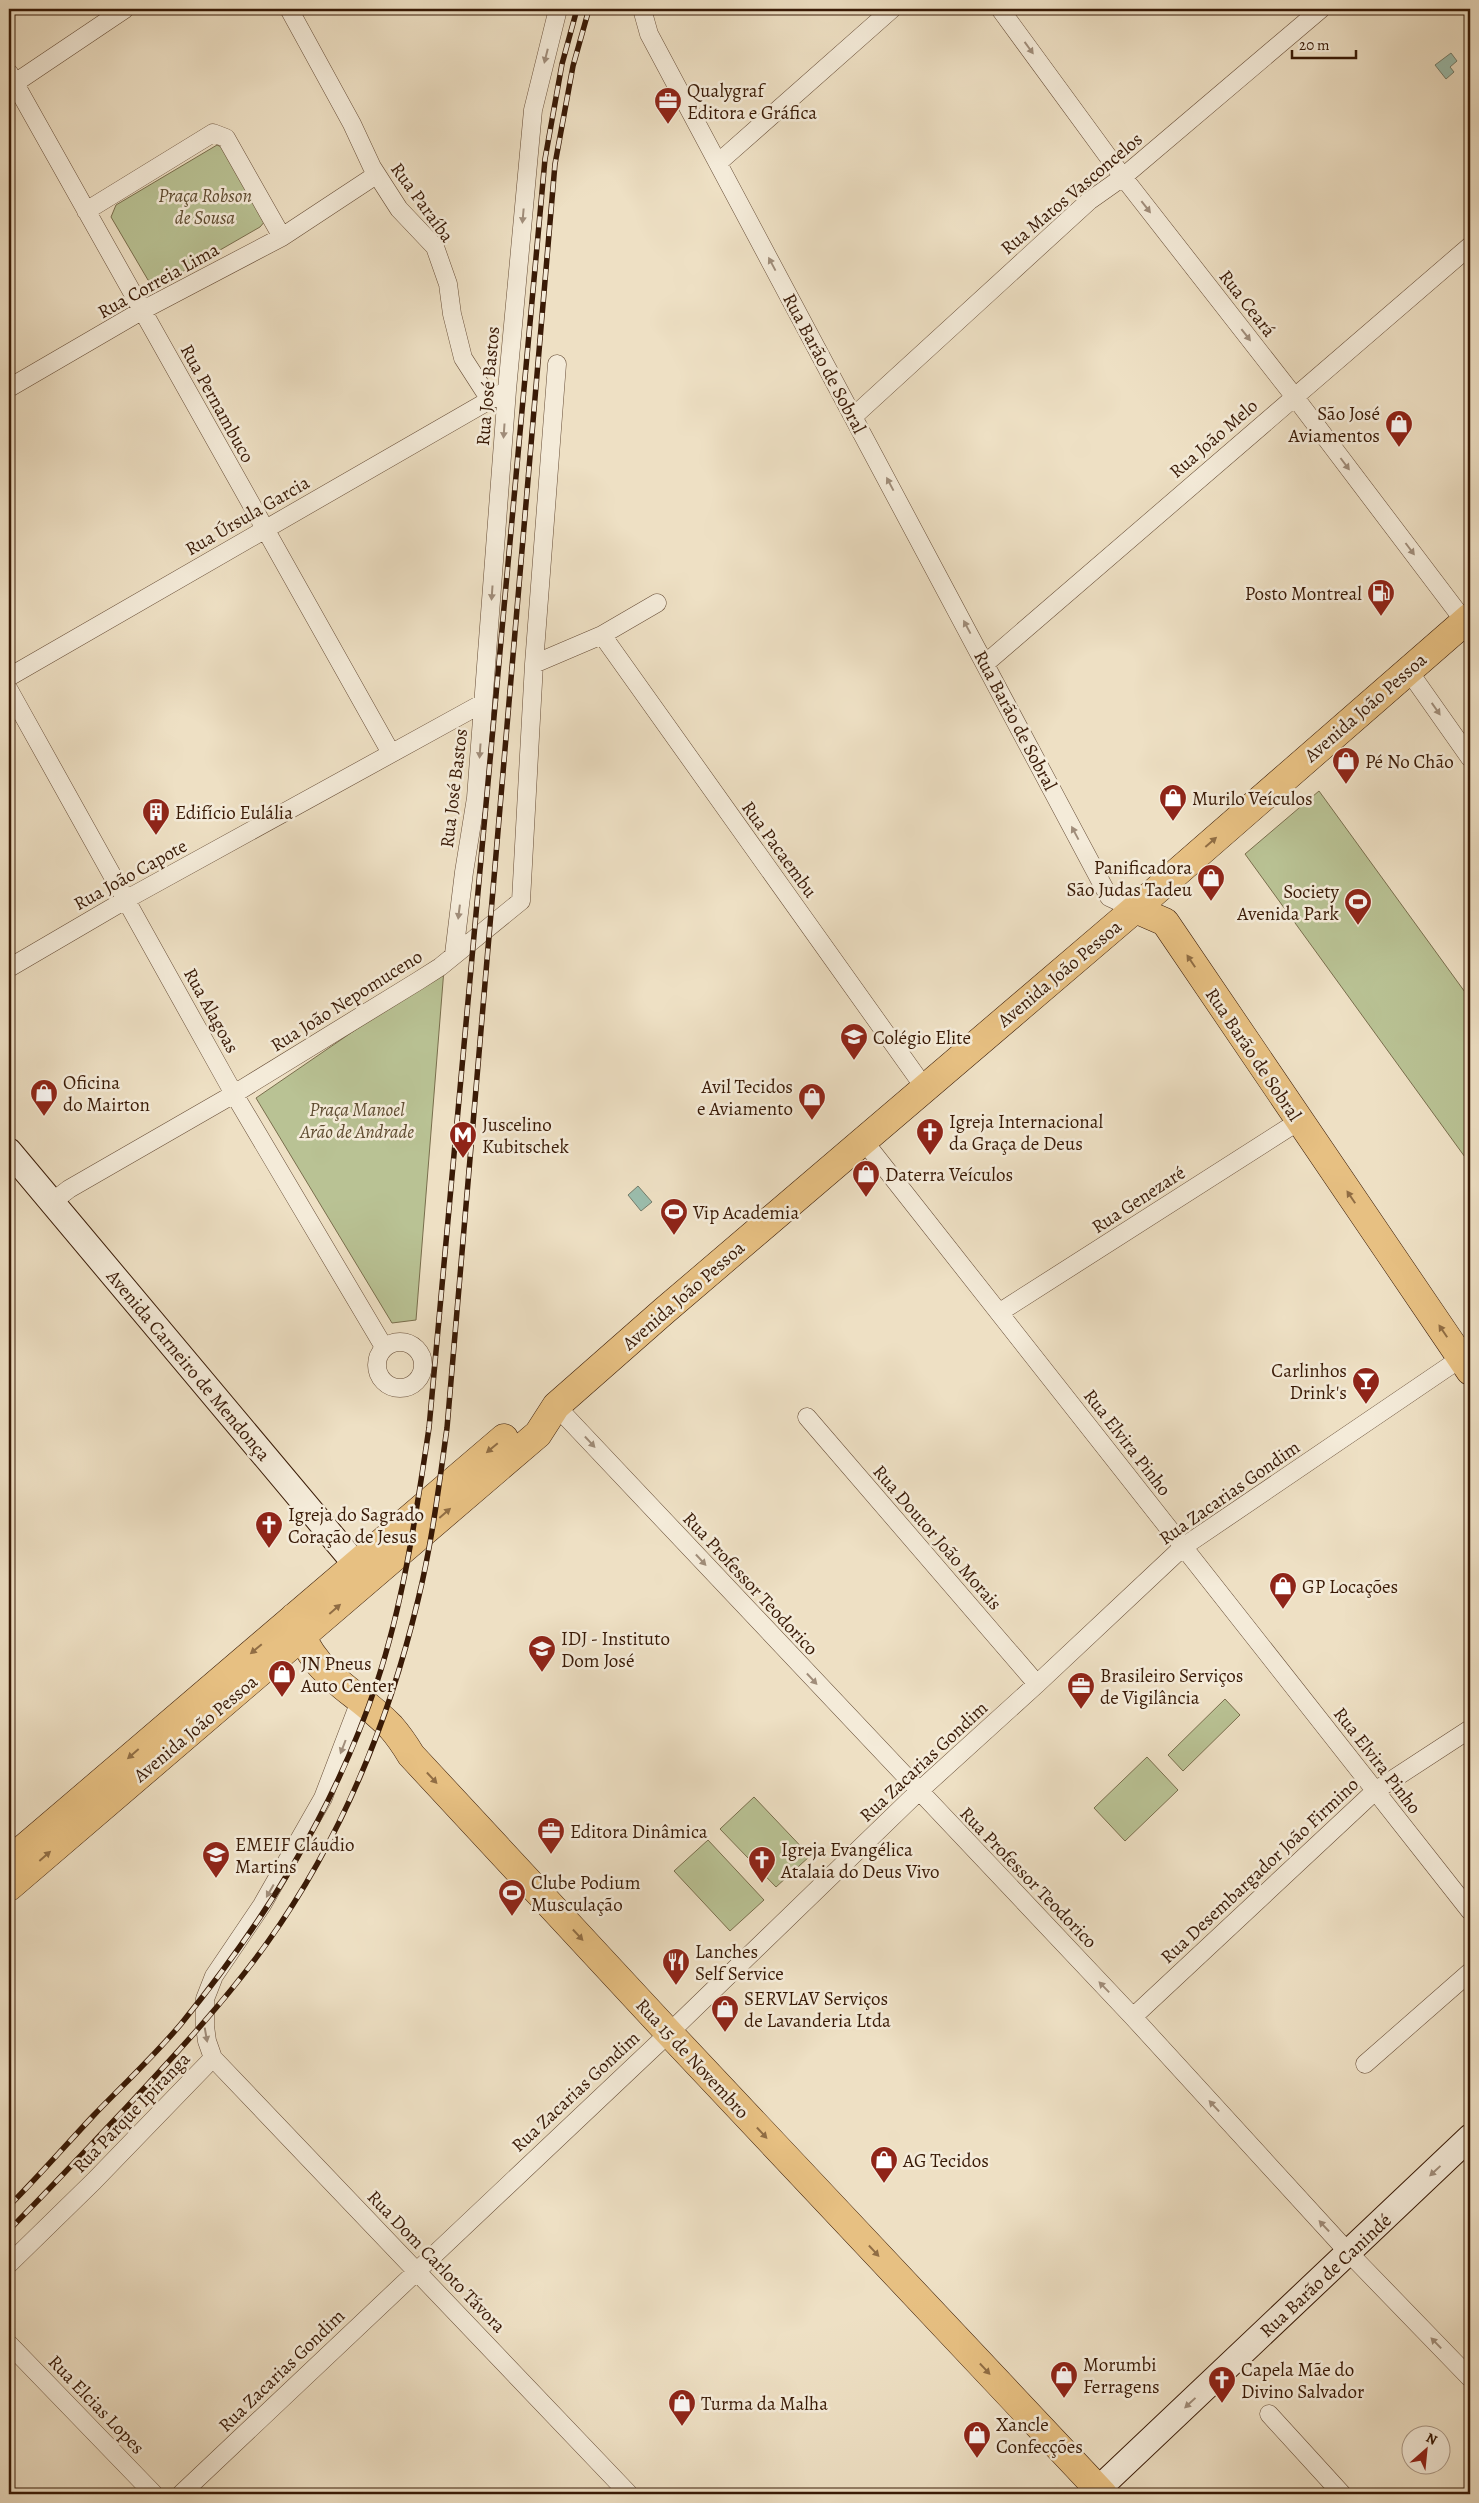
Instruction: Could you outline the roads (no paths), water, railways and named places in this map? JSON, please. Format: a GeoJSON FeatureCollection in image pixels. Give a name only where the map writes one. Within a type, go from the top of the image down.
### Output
{"type":"FeatureCollection","features":[{"type":"Feature","properties":{"kind":"main road","name":"Avenida João Pessoa"},"geometry":{"type":"LineString","coordinates":[[9,1887],[297,1628],[362,1572],[538,1434],[556,1406],[924,1087],[1136,909],[1467,619]]}},
{"type":"Feature","properties":{"kind":"main road","name":"Rua Barão de Sobral"},"geometry":{"type":"LineString","coordinates":[[1136,909],[1165,922],[1299,1121],[1467,1360]]}},
{"type":"Feature","properties":{"kind":"main road","name":"Avenida Carneiro de Mendonça"},"geometry":{"type":"LineString","coordinates":[[9,1151],[362,1572]]}},
{"type":"Feature","properties":{"kind":"main road","name":"Avenida João Pessoa"},"geometry":{"type":"LineString","coordinates":[[9,1862],[297,1628]]}},
{"type":"Feature","properties":{"kind":"main road","name":"Rua 15 de Novembro"},"geometry":{"type":"LineString","coordinates":[[297,1628],[331,1677],[391,1727],[411,1755],[1098,2493]]}},
{"type":"Feature","properties":{"kind":"main road","name":"Rua Barão de Canindé"},"geometry":{"type":"LineString","coordinates":[[1098,2493],[1470,2137]]}},
{"type":"Feature","properties":{"kind":"street"},"geometry":{"type":"LineString","coordinates":[[11,81],[124,9]]}},
{"type":"Feature","properties":{"kind":"street","name":"Rua Paraíba"},"geometry":{"type":"LineString","coordinates":[[289,9],[352,124],[376,175],[399,209],[435,247],[448,284],[452,314],[463,358],[490,400]]}},
{"type":"Feature","properties":{"kind":"street","name":"Rua José Bastos"},"geometry":{"type":"LineString","coordinates":[[454,954],[464,872],[476,798],[507,390],[533,110],[558,9]]}},
{"type":"Feature","properties":{"kind":"street","name":"Rua Barão de Sobral"},"geometry":{"type":"LineString","coordinates":[[642,9],[649,34],[719,162],[1109,897],[1136,909]]}},
{"type":"Feature","properties":{"kind":"street"},"geometry":{"type":"LineString","coordinates":[[719,162],[892,9]]}},
{"type":"Feature","properties":{"kind":"street","name":"Rua Ceará"},"geometry":{"type":"LineString","coordinates":[[1000,9],[1123,177],[1467,619]]}},
{"type":"Feature","properties":{"kind":"street","name":"Rua Matos Vasconcelos"},"geometry":{"type":"LineString","coordinates":[[854,416],[1089,201],[1123,177],[1321,9]]}},
{"type":"Feature","properties":{"kind":"street","name":"Rua Pernambuco"},"geometry":{"type":"LineString","coordinates":[[11,81],[143,310],[390,753]]}},
{"type":"Feature","properties":{"kind":"street"},"geometry":{"type":"LineString","coordinates":[[86,211],[213,134],[219,134],[226,138],[282,237]]}},
{"type":"Feature","properties":{"kind":"street","name":"Rua Correia Lima"},"geometry":{"type":"LineString","coordinates":[[9,388],[143,310],[282,237],[376,175]]}},
{"type":"Feature","properties":{"kind":"street","name":"Rua João Melo"},"geometry":{"type":"LineString","coordinates":[[986,663],[1470,246]]}},
{"type":"Feature","properties":{"kind":"street"},"geometry":{"type":"LineString","coordinates":[[454,954],[521,901],[534,664],[557,364]]}},
{"type":"Feature","properties":{"kind":"street","name":"Rua Úrsula Garcia"},"geometry":{"type":"LineString","coordinates":[[9,677],[507,390]]}},
{"type":"Feature","properties":{"kind":"street"},"geometry":{"type":"LineString","coordinates":[[534,664],[602,635],[657,603]]}},
{"type":"Feature","properties":{"kind":"street","name":"Rua Pacaembu"},"geometry":{"type":"LineString","coordinates":[[602,635],[924,1087]]}},
{"type":"Feature","properties":{"kind":"street"},"geometry":{"type":"LineString","coordinates":[[1408,670],[1470,758]]}},
{"type":"Feature","properties":{"kind":"street","name":"Rua Alagoas"},"geometry":{"type":"LineString","coordinates":[[9,690],[234,1094],[384,1347]]}},
{"type":"Feature","properties":{"kind":"street","name":"Rua João Capote"},"geometry":{"type":"LineString","coordinates":[[9,968],[127,899],[483,702]]}},
{"type":"Feature","properties":{"kind":"street","name":"Rua João Nepomuceno"},"geometry":{"type":"LineString","coordinates":[[52,1202],[133,1150],[234,1094],[418,981],[440,967],[454,954]]}},
{"type":"Feature","properties":{"kind":"street","name":"Rua Genezaré"},"geometry":{"type":"LineString","coordinates":[[1000,1312],[1299,1121]]}},
{"type":"Feature","properties":{"kind":"street","name":"Rua Elvira Pinho"},"geometry":{"type":"LineString","coordinates":[[864,1140],[1470,1911]]}},
{"type":"Feature","properties":{"kind":"street","name":"Rua Zacarias Gondim"},"geometry":{"type":"LineString","coordinates":[[181,2494],[669,2033],[918,1792],[1183,1547],[1467,1360]]}},
{"type":"Feature","properties":{"kind":"street","name":"Rua Professor Teodorico"},"geometry":{"type":"LineString","coordinates":[[556,1406],[918,1792],[1133,2017],[1348,2252],[1470,2378]]}},
{"type":"Feature","properties":{"kind":"street","name":"Rua Doutor João Morais"},"geometry":{"type":"LineString","coordinates":[[807,1416],[1037,1684]]}},
{"type":"Feature","properties":{"kind":"street","name":"Rua Parque Ipiranga"},"geometry":{"type":"LineString","coordinates":[[9,2264],[94,2181],[213,2058],[207,2041],[205,1999],[214,1976],[262,1905],[323,1798],[360,1701]]}},
{"type":"Feature","properties":{"kind":"street","name":"Rua Desembargador João Firmino"},"geometry":{"type":"LineString","coordinates":[[1133,2017],[1375,1791],[1470,1729]]}},
{"type":"Feature","properties":{"kind":"street"},"geometry":{"type":"LineString","coordinates":[[1365,2064],[1470,1972]]}},
{"type":"Feature","properties":{"kind":"street","name":"Rua Dom Carloto Távora"},"geometry":{"type":"LineString","coordinates":[[213,2058],[630,2494]]}},
{"type":"Feature","properties":{"kind":"street","name":"Rua Elcias Lopes"},"geometry":{"type":"LineString","coordinates":[[9,2344],[154,2494]]}},
{"type":"Feature","properties":{"kind":"street"},"geometry":{"type":"LineString","coordinates":[[1270,2414],[1342,2494]]}},
{"type":"Feature","properties":{"kind":"railway"},"geometry":{"type":"LineString","coordinates":[[9,2206],[181,2024],[269,1904],[295,1862],[340,1775],[360,1729],[377,1682],[395,1620],[408,1556],[429,1428],[545,159],[562,64],[577,9]]}},
{"type":"Feature","properties":{"kind":"railway"},"geometry":{"type":"LineString","coordinates":[[9,2230],[123,2111],[216,2008],[251,1965],[293,1904],[339,1822],[359,1779],[377,1735],[392,1690],[418,1600],[435,1514],[447,1428],[555,164],[573,66],[589,9]]}},
{"type":"Feature","properties":{"kind":"place","name":"Qualygraf Editora e Gráfica"},"geometry":{"type":"Point","coordinates":[668,125]}},
{"type":"Feature","properties":{"kind":"place","name":"São José Aviamentos"},"geometry":{"type":"Point","coordinates":[1399,448]}},
{"type":"Feature","properties":{"kind":"place","name":"Posto Montreal"},"geometry":{"type":"Point","coordinates":[1381,617]}},
{"type":"Feature","properties":{"kind":"place","name":"Pé No Chão"},"geometry":{"type":"Point","coordinates":[1346,785]}},
{"type":"Feature","properties":{"kind":"place","name":"Murilo Veículos"},"geometry":{"type":"Point","coordinates":[1173,822]}},
{"type":"Feature","properties":{"kind":"place","name":"Edifício Eulália"},"geometry":{"type":"Point","coordinates":[156,836]}},
{"type":"Feature","properties":{"kind":"place","name":"Panificadora São Judas Tadeu"},"geometry":{"type":"Point","coordinates":[1211,902]}},
{"type":"Feature","properties":{"kind":"place","name":"Society Avenida Park"},"geometry":{"type":"Point","coordinates":[1358,926]}},
{"type":"Feature","properties":{"kind":"place","name":"Colégio Elite"},"geometry":{"type":"Point","coordinates":[854,1061]}},
{"type":"Feature","properties":{"kind":"place","name":"Oficina do Mairton"},"geometry":{"type":"Point","coordinates":[44,1117]}},
{"type":"Feature","properties":{"kind":"place","name":"Avil Tecidos e Aviamento"},"geometry":{"type":"Point","coordinates":[812,1121]}},
{"type":"Feature","properties":{"kind":"place","name":"Igreja Internacional da Graça de Deus"},"geometry":{"type":"Point","coordinates":[930,1156]}},
{"type":"Feature","properties":{"kind":"place","name":"Juscelino Kubitschek"},"geometry":{"type":"Point","coordinates":[463,1159]}},
{"type":"Feature","properties":{"kind":"place","name":"Daterra Veículos"},"geometry":{"type":"Point","coordinates":[866,1198]}},
{"type":"Feature","properties":{"kind":"place","name":"Vip Academia"},"geometry":{"type":"Point","coordinates":[674,1236]}},
{"type":"Feature","properties":{"kind":"place","name":"Carlinhos Drink's"},"geometry":{"type":"Point","coordinates":[1366,1405]}},
{"type":"Feature","properties":{"kind":"place","name":"Igreja do Sagrado Coração de Jesus"},"geometry":{"type":"Point","coordinates":[269,1549]}},
{"type":"Feature","properties":{"kind":"place","name":"GP Locações"},"geometry":{"type":"Point","coordinates":[1283,1610]}},
{"type":"Feature","properties":{"kind":"place","name":"IDJ - Instituto Dom José"},"geometry":{"type":"Point","coordinates":[542,1673]}},
{"type":"Feature","properties":{"kind":"place","name":"JN Pneus Auto Center"},"geometry":{"type":"Point","coordinates":[282,1698]}},
{"type":"Feature","properties":{"kind":"place","name":"Brasileiro Serviços de Vigilância"},"geometry":{"type":"Point","coordinates":[1081,1710]}},
{"type":"Feature","properties":{"kind":"place","name":"Editora Dinâmica"},"geometry":{"type":"Point","coordinates":[551,1855]}},
{"type":"Feature","properties":{"kind":"place","name":"EMEIF Cláudio Martins"},"geometry":{"type":"Point","coordinates":[216,1879]}},
{"type":"Feature","properties":{"kind":"place","name":"Igreja Evangélica Atalaia do Deus Vivo"},"geometry":{"type":"Point","coordinates":[762,1884]}},
{"type":"Feature","properties":{"kind":"place","name":"Clube Podium Musculação"},"geometry":{"type":"Point","coordinates":[512,1917]}},
{"type":"Feature","properties":{"kind":"place","name":"Lanches Self Service"},"geometry":{"type":"Point","coordinates":[676,1986]}},
{"type":"Feature","properties":{"kind":"place","name":"SERVLAV Serviços de Lavanderia Ltda"},"geometry":{"type":"Point","coordinates":[725,2033]}},
{"type":"Feature","properties":{"kind":"place","name":"AG Tecidos"},"geometry":{"type":"Point","coordinates":[884,2184]}},
{"type":"Feature","properties":{"kind":"place","name":"Morumbi Ferragens"},"geometry":{"type":"Point","coordinates":[1064,2399]}},
{"type":"Feature","properties":{"kind":"place","name":"Capela Mãe do Divino Salvador"},"geometry":{"type":"Point","coordinates":[1222,2404]}},
{"type":"Feature","properties":{"kind":"place","name":"Turma da Malha"},"geometry":{"type":"Point","coordinates":[682,2427]}},
{"type":"Feature","properties":{"kind":"place","name":"Xancle Confecções"},"geometry":{"type":"Point","coordinates":[977,2459]}},
{"type":"Feature","properties":{"kind":"park label","name":"Praça Robson de Sousa"},"geometry":{"type":"Point","coordinates":[205,206]}},
{"type":"Feature","properties":{"kind":"park label","name":"Praça Manoel Arão de Andrade"},"geometry":{"type":"Point","coordinates":[357,1120]}}]}
